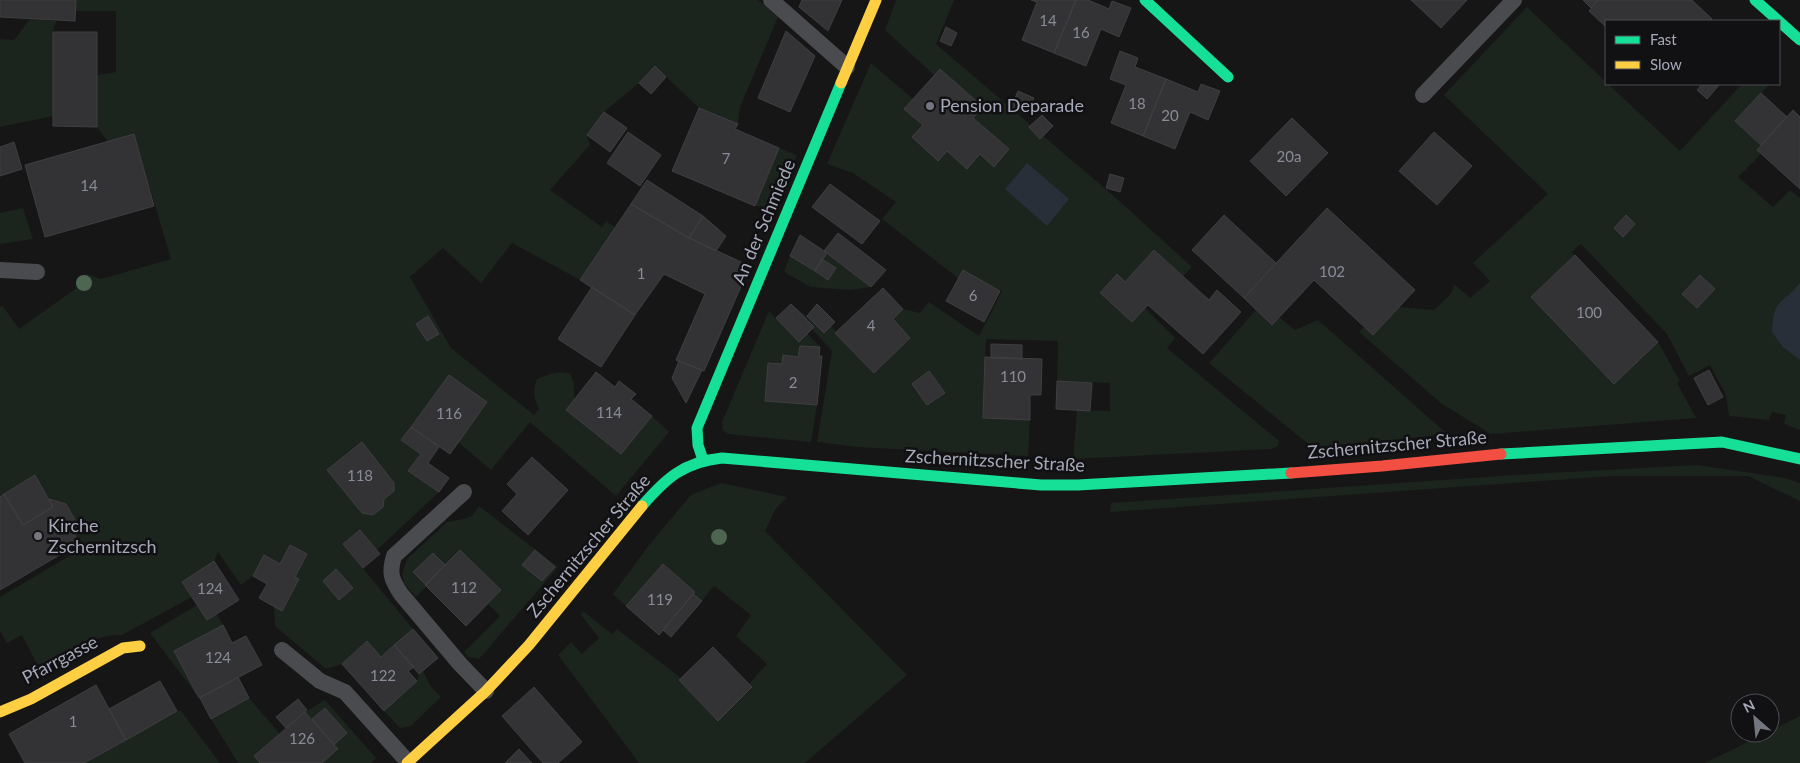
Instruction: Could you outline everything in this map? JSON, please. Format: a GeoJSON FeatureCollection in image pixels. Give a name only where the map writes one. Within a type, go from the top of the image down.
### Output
{"type":"FeatureCollection","features":[{"type":"Feature","properties":{"kind":"street","name":"An der Schmiede"},"geometry":{"type":"LineString","coordinates":[[703,460],[698,445],[697,428],[876,0]]}},
{"type":"Feature","properties":{"kind":"street"},"geometry":{"type":"LineString","coordinates":[[1145,0],[1228,77]]}},
{"type":"Feature","properties":{"kind":"street"},"geometry":{"type":"LineString","coordinates":[[1755,0],[1778,20]]}},
{"type":"Feature","properties":{"kind":"street"},"geometry":{"type":"LineString","coordinates":[[1780,22],[1800,40]]}},
{"type":"Feature","properties":{"kind":"street","name":"Zschernitzscher Straße"},"geometry":{"type":"LineString","coordinates":[[408,763],[486,692],[529,645],[657,488],[683,468],[703,460],[722,458],[1041,485],[1078,485],[1216,478],[1364,467],[1495,454],[1722,442],[1800,459]]}},
{"type":"Feature","properties":{"kind":"street","name":"Pfarrgasse"},"geometry":{"type":"LineString","coordinates":[[0,712],[32,698],[123,648],[140,646]]}},
{"type":"Feature","properties":{"kind":"lane"},"geometry":{"type":"LineString","coordinates":[[771,0],[848,67]]}},
{"type":"Feature","properties":{"kind":"lane"},"geometry":{"type":"LineString","coordinates":[[1424,95],[1514,0]]}},
{"type":"Feature","properties":{"kind":"lane"},"geometry":{"type":"LineString","coordinates":[[0,270],[37,272]]}},
{"type":"Feature","properties":{"kind":"lane"},"geometry":{"type":"LineString","coordinates":[[464,492],[394,556],[390,569],[394,583],[401,594],[486,692]]}},
{"type":"Feature","properties":{"kind":"lane"},"geometry":{"type":"LineString","coordinates":[[282,650],[320,681],[345,692],[408,763]]}},
{"type":"Feature","properties":{"kind":"shaded area"},"geometry":{"type":"Polygon","coordinates":[[[76,0],[758,0],[778,17],[740,107],[738,124],[699,108],[655,66],[639,83],[604,112],[587,135],[590,145],[550,190],[602,227],[606,221],[616,228],[580,280],[512,243],[481,283],[443,248],[410,277],[451,348],[534,415],[539,409],[534,394],[537,379],[553,373],[566,373],[570,374],[574,383],[574,400],[566,410],[621,454],[652,416],[669,432],[616,496],[530,422],[491,470],[458,442],[487,402],[449,375],[401,440],[421,454],[409,472],[439,492],[377,550],[360,530],[343,544],[413,629],[381,657],[367,641],[342,664],[326,669],[275,626],[274,606],[282,611],[299,579],[295,577],[290,545],[280,564],[264,556],[253,576],[241,585],[218,552],[214,561],[182,582],[192,597],[122,635],[112,635],[90,641],[39,668],[22,635],[7,643],[0,631],[0,597],[76,552],[73,547],[78,525],[66,504],[49,499],[35,476],[0,497],[0,307],[2,305],[19,329],[75,289],[77,279],[87,274],[101,279],[171,259],[134,135],[108,142],[97,127],[97,75],[116,72],[116,11],[75,11],[76,0]]]}},
{"type":"Feature","properties":{"kind":"shaded area"},"geometry":{"type":"Polygon","coordinates":[[[896,0],[954,0],[936,44],[1116,198],[1192,267],[1183,276],[1154,250],[1125,282],[1117,274],[1100,294],[1132,322],[1145,308],[1175,338],[1167,348],[1279,441],[1278,446],[1272,449],[1073,459],[1077,410],[1110,411],[1110,383],[1057,381],[1058,341],[986,339],[983,417],[1030,420],[1028,456],[858,447],[817,442],[832,351],[812,329],[814,327],[791,304],[807,316],[824,333],[831,326],[874,373],[910,338],[893,319],[903,309],[920,313],[929,302],[979,336],[1002,291],[963,271],[958,278],[882,219],[896,202],[853,173],[827,164],[871,63],[913,99],[934,75],[885,30],[896,0]]]}},
{"type":"Feature","properties":{"kind":"shaded area"},"geometry":{"type":"Polygon","coordinates":[[[1527,7],[1605,81],[1605,85],[1609,85],[1680,151],[1741,85],[1769,85],[1735,121],[1761,145],[1757,150],[1761,154],[1738,177],[1773,207],[1790,190],[1800,198],[1800,430],[1784,424],[1786,415],[1772,412],[1769,420],[1729,416],[1726,395],[1710,365],[1689,376],[1667,334],[1581,244],[1572,252],[1575,255],[1532,297],[1614,384],[1658,342],[1680,381],[1677,383],[1696,418],[1491,434],[1442,404],[1359,332],[1364,327],[1373,335],[1399,307],[1434,310],[1450,295],[1455,285],[1470,298],[1490,281],[1473,263],[1548,194],[1444,95],[1527,7]],[[1700,275],[1682,294],[1697,308],[1715,289],[1700,275]]]}},
{"type":"Feature","properties":{"kind":"shaded area"},"geometry":{"type":"Polygon","coordinates":[[[30,19],[56,21],[53,32],[53,116],[0,127],[0,39],[14,40],[30,19]]]}},
{"type":"Feature","properties":{"kind":"shaded area"},"geometry":{"type":"Polygon","coordinates":[[[779,148],[797,155],[773,211],[755,205],[779,148]]]}},
{"type":"Feature","properties":{"kind":"shaded area"},"geometry":{"type":"Polygon","coordinates":[[[1027,163],[1069,199],[1047,226],[1005,189],[1027,163]]]}},
{"type":"Feature","properties":{"kind":"shaded area"},"geometry":{"type":"Polygon","coordinates":[[[23,208],[33,239],[0,244],[0,213],[23,208]]]}},
{"type":"Feature","properties":{"kind":"shaded area"},"geometry":{"type":"Polygon","coordinates":[[[827,253],[871,287],[850,290],[811,287],[784,272],[790,256],[827,279],[836,268],[822,259],[827,253]]]}},
{"type":"Feature","properties":{"kind":"shaded area"},"geometry":{"type":"Polygon","coordinates":[[[1799,284],[1800,360],[1783,347],[1772,332],[1776,307],[1799,284]]]}},
{"type":"Feature","properties":{"kind":"shaded area"},"geometry":{"type":"Polygon","coordinates":[[[1256,310],[1272,324],[1279,317],[1295,330],[1318,320],[1445,432],[1431,436],[1319,447],[1307,443],[1209,363],[1256,310]]]}},
{"type":"Feature","properties":{"kind":"shaded area"},"geometry":{"type":"Polygon","coordinates":[[[769,311],[799,342],[807,333],[820,347],[800,346],[798,357],[783,355],[782,364],[768,363],[765,401],[817,405],[811,442],[728,434],[723,430],[722,422],[769,311]]]}},
{"type":"Feature","properties":{"kind":"shaded area"},"geometry":{"type":"Polygon","coordinates":[[[1697,465],[1785,478],[1800,483],[1800,501],[1748,476],[1611,476],[1110,512],[1111,503],[1531,474],[1697,465]]]}},
{"type":"Feature","properties":{"kind":"shaded area"},"geometry":{"type":"Polygon","coordinates":[[[721,483],[787,497],[775,510],[765,531],[907,675],[805,763],[639,763],[558,655],[571,642],[582,654],[599,638],[581,615],[583,611],[612,634],[617,629],[681,678],[679,680],[718,721],[752,688],[749,684],[767,664],[736,636],[751,615],[714,586],[702,601],[693,594],[695,592],[663,564],[626,606],[613,594],[649,545],[691,495],[721,483]]]}},
{"type":"Feature","properties":{"kind":"shaded area"},"geometry":{"type":"Polygon","coordinates":[[[479,506],[558,567],[479,659],[468,657],[464,652],[500,616],[488,604],[501,590],[460,550],[445,565],[433,553],[413,572],[426,585],[416,597],[404,583],[402,574],[407,559],[447,522],[472,516],[479,506]]]}},
{"type":"Feature","properties":{"kind":"shaded area"},"geometry":{"type":"Polygon","coordinates":[[[197,605],[207,620],[217,614],[223,625],[174,651],[199,698],[150,633],[197,605]]]}},
{"type":"Feature","properties":{"kind":"shaded area"},"geometry":{"type":"Polygon","coordinates":[[[423,671],[431,687],[441,697],[411,726],[400,728],[384,711],[417,681],[419,674],[423,671]]]}},
{"type":"Feature","properties":{"kind":"shaded area"},"geometry":{"type":"Polygon","coordinates":[[[249,698],[280,734],[260,763],[238,763],[211,719],[249,698]]]}},
{"type":"Feature","properties":{"kind":"shaded area"},"geometry":{"type":"Polygon","coordinates":[[[325,700],[376,758],[371,763],[322,763],[338,750],[334,745],[347,733],[325,708],[312,719],[305,712],[325,700]]]}},
{"type":"Feature","properties":{"kind":"shaded area"},"geometry":{"type":"Polygon","coordinates":[[[177,711],[181,711],[220,763],[84,763],[177,711]]]}},
{"type":"Feature","properties":{"kind":"shaded area"},"geometry":{"type":"Polygon","coordinates":[[[1800,716],[1800,763],[1705,763],[1746,743],[1780,743],[1780,726],[1800,716]]]}},
{"type":"Feature","properties":{"kind":"building"},"geometry":{"type":"Polygon","coordinates":[[[0,0],[76,0],[75,21],[0,17],[0,0]]]}},
{"type":"Feature","properties":{"kind":"building"},"geometry":{"type":"Polygon","coordinates":[[[802,0],[842,0],[828,31],[799,7],[802,0]]]}},
{"type":"Feature","properties":{"kind":"building"},"geometry":{"type":"Polygon","coordinates":[[[1031,0],[1076,0],[1054,53],[1022,40],[1037,2],[1031,0]]]}},
{"type":"Feature","properties":{"kind":"building"},"geometry":{"type":"Polygon","coordinates":[[[1076,0],[1088,0],[1109,9],[1112,1],[1131,8],[1119,37],[1101,29],[1086,66],[1054,53],[1076,0]]]}},
{"type":"Feature","properties":{"kind":"building"},"geometry":{"type":"Polygon","coordinates":[[[1411,0],[1467,0],[1441,28],[1411,0]]]}},
{"type":"Feature","properties":{"kind":"building"},"geometry":{"type":"Polygon","coordinates":[[[1583,0],[1598,0],[1591,8],[1583,0]]]}},
{"type":"Feature","properties":{"kind":"building"},"geometry":{"type":"Polygon","coordinates":[[[1598,0],[1692,0],[1712,19],[1605,20],[1605,26],[1589,11],[1598,0]]]}},
{"type":"Feature","properties":{"kind":"building"},"geometry":{"type":"Polygon","coordinates":[[[946,27],[957,33],[951,46],[940,41],[946,27]]]}},
{"type":"Feature","properties":{"kind":"building"},"geometry":{"type":"Polygon","coordinates":[[[786,31],[815,56],[790,112],[758,98],[786,31]]]}},
{"type":"Feature","properties":{"kind":"building"},"geometry":{"type":"Polygon","coordinates":[[[53,32],[97,32],[97,127],[53,126],[53,32]]]}},
{"type":"Feature","properties":{"kind":"building"},"geometry":{"type":"Polygon","coordinates":[[[1120,51],[1138,58],[1135,67],[1166,79],[1143,136],[1111,123],[1126,85],[1110,79],[1120,51]]]}},
{"type":"Feature","properties":{"kind":"building"},"geometry":{"type":"Polygon","coordinates":[[[655,66],[666,77],[651,94],[639,83],[655,66]]]}},
{"type":"Feature","properties":{"kind":"building"},"geometry":{"type":"Polygon","coordinates":[[[940,69],[983,107],[973,118],[1009,149],[994,167],[980,154],[967,169],[947,151],[938,161],[912,137],[923,125],[904,109],[940,69]]]}},
{"type":"Feature","properties":{"kind":"building"},"geometry":{"type":"Polygon","coordinates":[[[1166,79],[1198,92],[1201,84],[1220,91],[1208,120],[1190,112],[1175,149],[1143,136],[1166,79]]]}},
{"type":"Feature","properties":{"kind":"building"},"geometry":{"type":"Polygon","coordinates":[[[1701,85],[1719,85],[1707,99],[1697,90],[1701,85]]]}},
{"type":"Feature","properties":{"kind":"building"},"geometry":{"type":"Polygon","coordinates":[[[1018,91],[1034,98],[1026,114],[1011,108],[1018,91]]]}},
{"type":"Feature","properties":{"kind":"building"},"geometry":{"type":"Polygon","coordinates":[[[1761,93],[1787,117],[1761,145],[1735,121],[1761,93]]]}},
{"type":"Feature","properties":{"kind":"building"},"geometry":{"type":"Polygon","coordinates":[[[699,108],[738,124],[735,129],[779,148],[755,206],[672,171],[699,108]]]}},
{"type":"Feature","properties":{"kind":"building"},"geometry":{"type":"Polygon","coordinates":[[[1793,110],[1800,117],[1800,189],[1757,150],[1793,110]]]}},
{"type":"Feature","properties":{"kind":"building"},"geometry":{"type":"Polygon","coordinates":[[[604,112],[627,128],[610,152],[587,135],[604,112]]]}},
{"type":"Feature","properties":{"kind":"building"},"geometry":{"type":"Polygon","coordinates":[[[1042,115],[1053,126],[1040,139],[1029,127],[1042,115]]]}},
{"type":"Feature","properties":{"kind":"building"},"geometry":{"type":"Polygon","coordinates":[[[1292,118],[1328,153],[1286,196],[1250,161],[1292,118]]]}},
{"type":"Feature","properties":{"kind":"building"},"geometry":{"type":"Polygon","coordinates":[[[628,132],[661,155],[640,186],[607,163],[628,132]]]}},
{"type":"Feature","properties":{"kind":"building"},"geometry":{"type":"Polygon","coordinates":[[[1434,132],[1472,166],[1437,205],[1399,171],[1434,132]]]}},
{"type":"Feature","properties":{"kind":"building"},"geometry":{"type":"Polygon","coordinates":[[[134,134],[154,206],[45,237],[25,165],[134,134]]]}},
{"type":"Feature","properties":{"kind":"building"},"geometry":{"type":"Polygon","coordinates":[[[14,142],[22,169],[0,176],[0,147],[14,142]]]}},
{"type":"Feature","properties":{"kind":"building"},"geometry":{"type":"Polygon","coordinates":[[[1110,174],[1124,178],[1120,192],[1106,188],[1110,174]]]}},
{"type":"Feature","properties":{"kind":"building"},"geometry":{"type":"Polygon","coordinates":[[[647,180],[703,216],[689,238],[631,204],[647,180]]]}},
{"type":"Feature","properties":{"kind":"building"},"geometry":{"type":"Polygon","coordinates":[[[830,184],[880,221],[862,244],[812,207],[830,184]]]}},
{"type":"Feature","properties":{"kind":"building"},"geometry":{"type":"Polygon","coordinates":[[[631,204],[689,238],[750,266],[704,371],[676,360],[705,294],[664,274],[635,315],[580,280],[631,204]]]}},
{"type":"Feature","properties":{"kind":"building"},"geometry":{"type":"Polygon","coordinates":[[[1327,208],[1415,290],[1373,335],[1314,280],[1272,325],[1244,298],[1327,208]]]}},
{"type":"Feature","properties":{"kind":"building"},"geometry":{"type":"Polygon","coordinates":[[[1224,215],[1276,263],[1244,298],[1192,250],[1224,215]]]}},
{"type":"Feature","properties":{"kind":"building"},"geometry":{"type":"Polygon","coordinates":[[[1626,215],[1635,224],[1623,237],[1614,228],[1626,215]]]}},
{"type":"Feature","properties":{"kind":"building"},"geometry":{"type":"Polygon","coordinates":[[[703,216],[726,236],[716,251],[689,238],[703,216]]]}},
{"type":"Feature","properties":{"kind":"building"},"geometry":{"type":"Polygon","coordinates":[[[838,233],[886,270],[871,287],[824,251],[838,233]]]}},
{"type":"Feature","properties":{"kind":"building"},"geometry":{"type":"Polygon","coordinates":[[[800,235],[827,253],[815,271],[790,256],[800,235]]]}},
{"type":"Feature","properties":{"kind":"building"},"geometry":{"type":"Polygon","coordinates":[[[1154,250],[1209,300],[1217,290],[1241,312],[1203,354],[1148,305],[1132,322],[1100,293],[1117,274],[1125,282],[1154,250]]]}},
{"type":"Feature","properties":{"kind":"building"},"geometry":{"type":"Polygon","coordinates":[[[1575,255],[1658,342],[1614,384],[1531,297],[1575,255]]]}},
{"type":"Feature","properties":{"kind":"building"},"geometry":{"type":"Polygon","coordinates":[[[822,259],[836,268],[828,280],[815,271],[822,259]]]}},
{"type":"Feature","properties":{"kind":"building"},"geometry":{"type":"Polygon","coordinates":[[[963,270],[1000,291],[984,322],[946,301],[963,270]]]}},
{"type":"Feature","properties":{"kind":"building"},"geometry":{"type":"Polygon","coordinates":[[[1700,275],[1715,289],[1697,308],[1682,294],[1700,275]]]}},
{"type":"Feature","properties":{"kind":"building"},"geometry":{"type":"Polygon","coordinates":[[[592,287],[635,315],[601,367],[558,339],[592,287]]]}},
{"type":"Feature","properties":{"kind":"building"},"geometry":{"type":"Polygon","coordinates":[[[883,288],[903,309],[893,319],[910,338],[874,373],[835,333],[883,288]]]}},
{"type":"Feature","properties":{"kind":"building"},"geometry":{"type":"Polygon","coordinates":[[[791,304],[814,327],[799,342],[776,318],[791,304]]]}},
{"type":"Feature","properties":{"kind":"building"},"geometry":{"type":"Polygon","coordinates":[[[817,304],[835,322],[824,333],[807,316],[817,304]]]}},
{"type":"Feature","properties":{"kind":"building"},"geometry":{"type":"Polygon","coordinates":[[[428,316],[439,334],[427,341],[416,324],[428,316]]]}},
{"type":"Feature","properties":{"kind":"building"},"geometry":{"type":"Polygon","coordinates":[[[991,344],[1022,345],[1022,359],[991,358],[991,344]]]}},
{"type":"Feature","properties":{"kind":"building"},"geometry":{"type":"Polygon","coordinates":[[[800,346],[820,347],[819,356],[822,356],[817,405],[765,401],[768,363],[782,364],[783,355],[798,357],[800,346]]]}},
{"type":"Feature","properties":{"kind":"building"},"geometry":{"type":"Polygon","coordinates":[[[985,357],[1042,359],[1041,395],[1030,395],[1030,420],[983,418],[985,357]]]}},
{"type":"Feature","properties":{"kind":"building"},"geometry":{"type":"Polygon","coordinates":[[[679,361],[702,370],[686,403],[672,378],[679,361]]]}},
{"type":"Feature","properties":{"kind":"building"},"geometry":{"type":"Polygon","coordinates":[[[1709,370],[1723,397],[1708,405],[1694,378],[1709,370]]]}},
{"type":"Feature","properties":{"kind":"building"},"geometry":{"type":"Polygon","coordinates":[[[929,371],[945,393],[927,405],[912,384],[929,371]]]}},
{"type":"Feature","properties":{"kind":"building"},"geometry":{"type":"Polygon","coordinates":[[[596,372],[615,387],[619,381],[636,394],[631,399],[652,416],[621,454],[566,410],[596,372]]]}},
{"type":"Feature","properties":{"kind":"building"},"geometry":{"type":"Polygon","coordinates":[[[449,375],[487,402],[450,454],[411,427],[449,375]]]}},
{"type":"Feature","properties":{"kind":"building"},"geometry":{"type":"Polygon","coordinates":[[[1057,381],[1092,383],[1090,411],[1056,409],[1057,381]]]}},
{"type":"Feature","properties":{"kind":"building"},"geometry":{"type":"Polygon","coordinates":[[[411,427],[439,447],[428,463],[449,478],[439,492],[408,471],[421,454],[401,440],[411,427]]]}},
{"type":"Feature","properties":{"kind":"building"},"geometry":{"type":"Polygon","coordinates":[[[362,442],[394,483],[394,491],[384,499],[383,507],[373,515],[362,513],[327,470],[362,442]]]}},
{"type":"Feature","properties":{"kind":"building"},"geometry":{"type":"Polygon","coordinates":[[[532,457],[568,490],[528,535],[502,511],[517,494],[507,484],[532,457]]]}},
{"type":"Feature","properties":{"kind":"building"},"geometry":{"type":"Polygon","coordinates":[[[35,475],[53,507],[23,525],[4,494],[35,475]]]}},
{"type":"Feature","properties":{"kind":"building","name":"Kirche Zschernitzsch"},"geometry":{"type":"Polygon","coordinates":[[[4,494],[23,525],[53,507],[49,499],[66,504],[78,525],[73,547],[0,590],[0,497],[4,494]]]}},
{"type":"Feature","properties":{"kind":"building"},"geometry":{"type":"Polygon","coordinates":[[[360,530],[380,554],[363,568],[343,544],[360,530]]]}},
{"type":"Feature","properties":{"kind":"building"},"geometry":{"type":"Polygon","coordinates":[[[290,545],[307,554],[295,577],[299,579],[282,611],[259,598],[267,584],[253,576],[264,555],[280,564],[290,545]]]}},
{"type":"Feature","properties":{"kind":"building"},"geometry":{"type":"Polygon","coordinates":[[[460,550],[501,590],[466,626],[425,585],[460,550]]]}},
{"type":"Feature","properties":{"kind":"building"},"geometry":{"type":"Polygon","coordinates":[[[535,550],[555,567],[542,581],[522,565],[535,550]]]}},
{"type":"Feature","properties":{"kind":"building"},"geometry":{"type":"Polygon","coordinates":[[[433,553],[445,565],[426,585],[413,572],[433,553]]]}},
{"type":"Feature","properties":{"kind":"building"},"geometry":{"type":"Polygon","coordinates":[[[214,561],[239,600],[207,620],[182,582],[214,561]]]}},
{"type":"Feature","properties":{"kind":"building"},"geometry":{"type":"Polygon","coordinates":[[[663,564],[695,592],[659,635],[626,606],[663,564]]]}},
{"type":"Feature","properties":{"kind":"building"},"geometry":{"type":"Polygon","coordinates":[[[336,569],[353,588],[339,600],[323,581],[336,569]]]}},
{"type":"Feature","properties":{"kind":"building"},"geometry":{"type":"Polygon","coordinates":[[[693,594],[702,601],[671,637],[663,630],[693,594]]]}},
{"type":"Feature","properties":{"kind":"building"},"geometry":{"type":"Polygon","coordinates":[[[223,625],[232,643],[246,636],[262,665],[199,698],[174,651],[223,625]]]}},
{"type":"Feature","properties":{"kind":"building"},"geometry":{"type":"Polygon","coordinates":[[[413,629],[438,658],[419,674],[394,645],[413,629]]]}},
{"type":"Feature","properties":{"kind":"building"},"geometry":{"type":"Polygon","coordinates":[[[367,641],[381,657],[394,645],[414,667],[408,671],[417,681],[384,711],[342,664],[367,641]]]}},
{"type":"Feature","properties":{"kind":"building"},"geometry":{"type":"Polygon","coordinates":[[[713,647],[752,687],[718,721],[679,680],[713,647]]]}},
{"type":"Feature","properties":{"kind":"building"},"geometry":{"type":"Polygon","coordinates":[[[238,677],[249,698],[211,719],[200,698],[238,677]]]}},
{"type":"Feature","properties":{"kind":"building"},"geometry":{"type":"Polygon","coordinates":[[[160,681],[177,711],[126,740],[109,709],[160,681]]]}},
{"type":"Feature","properties":{"kind":"building"},"geometry":{"type":"Polygon","coordinates":[[[96,685],[126,740],[84,763],[25,763],[9,734],[96,685]]]}},
{"type":"Feature","properties":{"kind":"building"},"geometry":{"type":"Polygon","coordinates":[[[534,687],[582,742],[558,763],[543,763],[502,716],[534,687]]]}},
{"type":"Feature","properties":{"kind":"building"},"geometry":{"type":"Polygon","coordinates":[[[298,699],[307,710],[286,728],[276,717],[298,699]]]}},
{"type":"Feature","properties":{"kind":"building"},"geometry":{"type":"Polygon","coordinates":[[[325,708],[347,733],[334,745],[312,719],[325,708]]]}},
{"type":"Feature","properties":{"kind":"building"},"geometry":{"type":"Polygon","coordinates":[[[305,712],[338,749],[322,763],[260,763],[254,756],[305,712]]]}},
{"type":"Feature","properties":{"kind":"building"},"geometry":{"type":"Polygon","coordinates":[[[519,749],[532,763],[505,763],[519,749]]]}},
{"type":"Feature","properties":{"kind":"traffic: fast"},"geometry":{"type":"LineString","coordinates":[[1145,0],[1228,77]]}},
{"type":"Feature","properties":{"kind":"traffic: fast"},"geometry":{"type":"LineString","coordinates":[[1755,0],[1778,20]]}},
{"type":"Feature","properties":{"kind":"traffic: fast"},"geometry":{"type":"LineString","coordinates":[[1780,22],[1800,40]]}},
{"type":"Feature","properties":{"kind":"traffic: fast"},"geometry":{"type":"LineString","coordinates":[[703,460],[698,445],[697,428],[841,83]]}},
{"type":"Feature","properties":{"kind":"traffic: fast"},"geometry":{"type":"LineString","coordinates":[[1501,454],[1722,442],[1800,459]]}},
{"type":"Feature","properties":{"kind":"traffic: fast"},"geometry":{"type":"LineString","coordinates":[[642,506],[659,487],[677,473],[697,463],[722,458],[1041,485],[1078,485],[1291,473]]}},
{"type":"Feature","properties":{"kind":"traffic: slow"},"geometry":{"type":"LineString","coordinates":[[841,83],[876,0]]}},
{"type":"Feature","properties":{"kind":"traffic: slow"},"geometry":{"type":"LineString","coordinates":[[407,763],[486,691],[529,645],[642,506]]}},
{"type":"Feature","properties":{"kind":"traffic: slow"},"geometry":{"type":"LineString","coordinates":[[0,712],[31,699],[123,648],[140,646]]}},
{"type":"Feature","properties":{"kind":"traffic: jam"},"geometry":{"type":"LineString","coordinates":[[1291,473],[1501,454]]}},
{"type":"Feature","properties":{"kind":"place","name":"Pension Deparade"},"geometry":{"type":"Point","coordinates":[930,106]}},
{"type":"Feature","properties":{"kind":"place","name":"Kirche Zschernitzsch"},"geometry":{"type":"Point","coordinates":[38,536]}}]}
